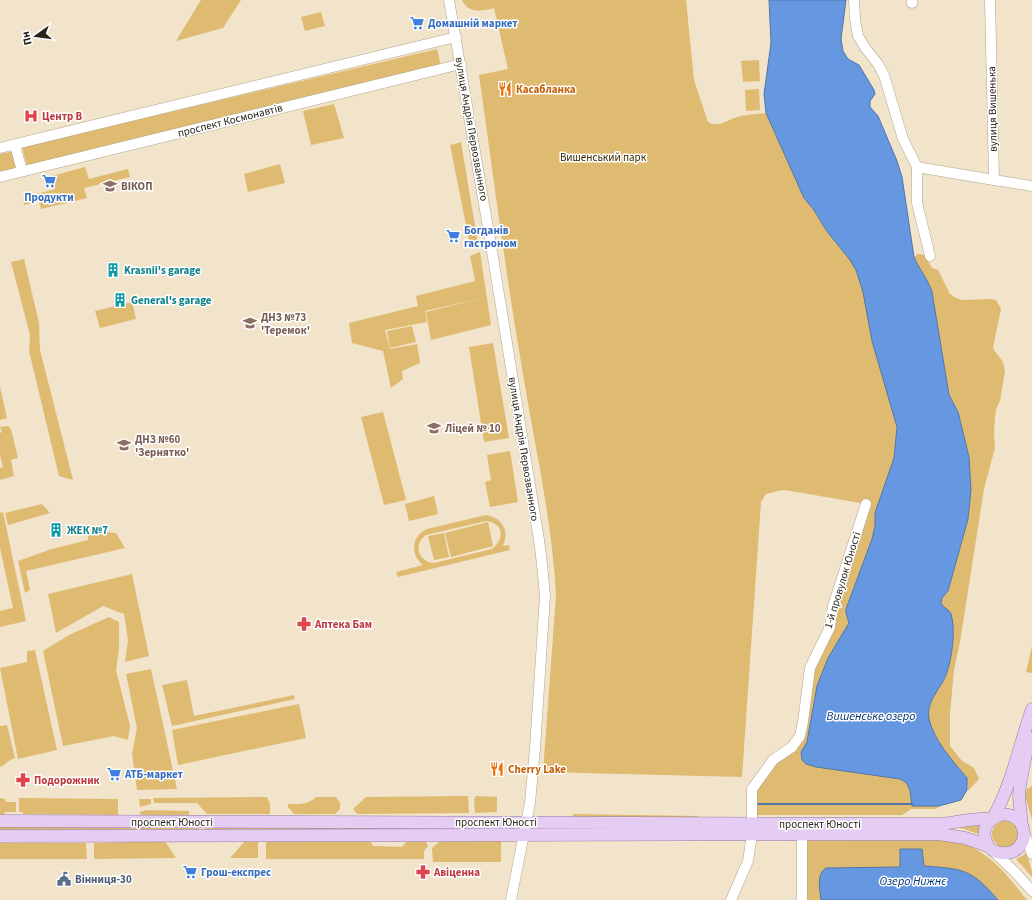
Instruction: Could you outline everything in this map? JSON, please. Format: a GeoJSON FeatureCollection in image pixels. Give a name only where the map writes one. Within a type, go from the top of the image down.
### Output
{"type":"FeatureCollection","features":[{"type":"Feature","properties":{"kind":"main road"},"geometry":{"type":"LineString","coordinates":[[1032,709],[1022,736],[1016,762],[1006,790],[985,830],[986,841],[990,848],[999,854],[1013,852],[1023,842],[1024,830],[1019,797],[1032,724]]}},
{"type":"Feature","properties":{"kind":"main road"},"geometry":{"type":"LineString","coordinates":[[977,818],[988,810],[1006,790]]}},
{"type":"Feature","properties":{"kind":"main road"},"geometry":{"type":"LineString","coordinates":[[992,819],[1001,814],[1015,817],[1024,830]]}},
{"type":"Feature","properties":{"kind":"main road","name":"проспект Юності"},"geometry":{"type":"LineString","coordinates":[[0,836],[524,834],[939,824],[964,822],[977,818],[992,819]]}},
{"type":"Feature","properties":{"kind":"main road","name":"проспект Юності"},"geometry":{"type":"LineString","coordinates":[[0,822],[527,822],[752,829],[802,834],[939,834],[960,837],[990,848]]}},
{"type":"Feature","properties":{"kind":"main road"},"geometry":{"type":"LineString","coordinates":[[201,822],[202,836]]}},
{"type":"Feature","properties":{"kind":"main road"},"geometry":{"type":"LineString","coordinates":[[338,822],[338,835]]}},
{"type":"Feature","properties":{"kind":"street","name":"вулиця Андрія Первозванного"},"geometry":{"type":"LineString","coordinates":[[449,0],[461,64],[542,564],[545,596],[535,748],[527,822],[511,900]]}},
{"type":"Feature","properties":{"kind":"street"},"geometry":{"type":"LineString","coordinates":[[854,0],[854,19],[858,36],[884,75],[901,135],[917,167],[917,203],[930,256]]}},
{"type":"Feature","properties":{"kind":"street","name":"вулиця Вишенька"},"geometry":{"type":"LineString","coordinates":[[990,0],[994,180]]}},
{"type":"Feature","properties":{"kind":"street"},"geometry":{"type":"LineString","coordinates":[[0,148],[456,37]]}},
{"type":"Feature","properties":{"kind":"street","name":"проспект Космонавтів"},"geometry":{"type":"LineString","coordinates":[[0,177],[461,64]]}},
{"type":"Feature","properties":{"kind":"street"},"geometry":{"type":"LineString","coordinates":[[15,145],[22,171]]}},
{"type":"Feature","properties":{"kind":"street"},"geometry":{"type":"LineString","coordinates":[[917,167],[1032,186]]}},
{"type":"Feature","properties":{"kind":"street","name":"1-й провулок Юності"},"geometry":{"type":"LineString","coordinates":[[731,900],[748,861],[752,829],[751,793],[753,786],[773,760],[795,744],[802,731],[810,668],[830,627],[833,606],[866,504]]}},
{"type":"Feature","properties":{"kind":"street"},"geometry":{"type":"LineString","coordinates":[[1024,830],[1032,854]]}},
{"type":"Feature","properties":{"kind":"street"},"geometry":{"type":"LineString","coordinates":[[802,834],[802,900]]}},
{"type":"Feature","properties":{"kind":"street"},"geometry":{"type":"LineString","coordinates":[[990,848],[1032,891]]}},
{"type":"Feature","properties":{"kind":"green space"},"geometry":{"type":"Polygon","coordinates":[[[201,0],[241,0],[223,28],[176,41],[201,0]]]}},
{"type":"Feature","properties":{"kind":"green space","name":"Вишенський парк"},"geometry":{"type":"Polygon","coordinates":[[[462,0],[686,0],[694,80],[708,122],[712,124],[720,124],[741,116],[766,113],[804,198],[856,270],[863,292],[872,341],[896,422],[897,432],[894,458],[875,513],[875,526],[872,539],[846,609],[849,623],[846,629],[900,779],[906,782],[909,786],[924,787],[939,806],[936,809],[911,809],[902,815],[752,815],[752,789],[795,744],[808,676],[824,638],[866,504],[782,490],[766,494],[761,502],[742,777],[543,772],[556,595],[554,566],[547,509],[510,295],[479,75],[508,69],[494,8],[476,10],[468,8],[462,0]]]}},
{"type":"Feature","properties":{"kind":"green space"},"geometry":{"type":"Polygon","coordinates":[[[321,12],[325,26],[305,31],[301,17],[321,12]]]}},
{"type":"Feature","properties":{"kind":"green space"},"geometry":{"type":"Polygon","coordinates":[[[437,49],[441,66],[27,166],[22,147],[437,49]]]}},
{"type":"Feature","properties":{"kind":"green space"},"geometry":{"type":"Polygon","coordinates":[[[759,60],[760,81],[743,82],[741,61],[759,60]]]}},
{"type":"Feature","properties":{"kind":"green space"},"geometry":{"type":"Polygon","coordinates":[[[759,89],[760,110],[746,111],[745,90],[759,89]]]}},
{"type":"Feature","properties":{"kind":"green space"},"geometry":{"type":"Polygon","coordinates":[[[334,104],[344,138],[311,145],[303,111],[334,104]]]}},
{"type":"Feature","properties":{"kind":"green space"},"geometry":{"type":"Polygon","coordinates":[[[461,142],[478,244],[473,240],[469,240],[450,145],[461,142]]]}},
{"type":"Feature","properties":{"kind":"green space"},"geometry":{"type":"Polygon","coordinates":[[[14,151],[19,169],[0,174],[0,154],[14,151]]]}},
{"type":"Feature","properties":{"kind":"green space"},"geometry":{"type":"Polygon","coordinates":[[[280,164],[285,183],[248,192],[244,174],[280,164]]]}},
{"type":"Feature","properties":{"kind":"green space"},"geometry":{"type":"Polygon","coordinates":[[[85,167],[89,179],[128,169],[130,177],[84,188],[87,198],[41,209],[39,201],[24,205],[23,198],[55,189],[52,176],[85,167]]]}},
{"type":"Feature","properties":{"kind":"green space"},"geometry":{"type":"Polygon","coordinates":[[[480,252],[491,325],[431,340],[426,312],[483,298],[425,311],[427,322],[385,330],[390,349],[417,344],[420,363],[402,371],[403,379],[391,388],[383,351],[352,343],[349,323],[418,306],[416,296],[475,281],[470,256],[480,252]]]}},
{"type":"Feature","properties":{"kind":"green space"},"geometry":{"type":"Polygon","coordinates":[[[918,254],[925,255],[932,268],[938,270],[950,294],[956,298],[962,300],[992,299],[996,300],[1001,309],[993,347],[1003,362],[1005,371],[1000,401],[996,409],[994,433],[995,448],[984,489],[960,642],[954,670],[950,713],[950,746],[962,761],[974,768],[979,779],[968,791],[967,778],[950,758],[940,743],[931,727],[929,719],[931,701],[946,675],[952,653],[953,628],[951,614],[941,603],[942,598],[948,591],[968,519],[971,490],[969,457],[958,412],[949,395],[932,292],[914,257],[918,254]]]}},
{"type":"Feature","properties":{"kind":"green space"},"geometry":{"type":"Polygon","coordinates":[[[24,259],[39,323],[40,350],[73,480],[59,476],[29,351],[30,335],[11,262],[24,259]]]}},
{"type":"Feature","properties":{"kind":"green space"},"geometry":{"type":"Polygon","coordinates":[[[132,302],[136,319],[100,328],[95,311],[132,302]]]}},
{"type":"Feature","properties":{"kind":"green space"},"geometry":{"type":"Polygon","coordinates":[[[412,326],[416,342],[390,348],[387,331],[412,326]]]}},
{"type":"Feature","properties":{"kind":"green space"},"geometry":{"type":"Polygon","coordinates":[[[493,343],[509,438],[484,442],[469,347],[493,343]]]}},
{"type":"Feature","properties":{"kind":"green space"},"geometry":{"type":"Polygon","coordinates":[[[0,387],[7,418],[0,420],[0,387]]]}},
{"type":"Feature","properties":{"kind":"green space"},"geometry":{"type":"Polygon","coordinates":[[[383,412],[406,500],[384,505],[361,417],[383,412]]]}},
{"type":"Feature","properties":{"kind":"green space"},"geometry":{"type":"Polygon","coordinates":[[[8,426],[11,429],[18,458],[11,460],[14,476],[0,480],[0,468],[3,467],[0,455],[0,433],[2,432],[0,427],[8,426]]]}},
{"type":"Feature","properties":{"kind":"green space"},"geometry":{"type":"Polygon","coordinates":[[[510,451],[518,502],[490,507],[485,482],[491,480],[487,455],[510,451]]]}},
{"type":"Feature","properties":{"kind":"green space"},"geometry":{"type":"Polygon","coordinates":[[[434,496],[438,514],[409,521],[405,504],[434,496]]]}},
{"type":"Feature","properties":{"kind":"green space"},"geometry":{"type":"Polygon","coordinates":[[[42,504],[50,513],[8,525],[5,513],[42,504]]]}},
{"type":"Feature","properties":{"kind":"green space"},"geometry":{"type":"Polygon","coordinates":[[[3,512],[26,621],[0,627],[0,611],[13,608],[0,548],[0,513],[3,512]]]}},
{"type":"Feature","properties":{"kind":"green space"},"geometry":{"type":"Polygon","coordinates":[[[486,515],[496,519],[503,526],[506,535],[503,546],[509,545],[510,550],[398,577],[396,572],[423,565],[416,556],[414,546],[418,536],[427,529],[486,515]],[[486,521],[426,535],[420,543],[419,552],[424,559],[434,563],[492,549],[499,541],[501,532],[492,522],[486,521]]]}},
{"type":"Feature","properties":{"kind":"green space"},"geometry":{"type":"Polygon","coordinates":[[[488,522],[493,546],[451,557],[445,533],[488,522]]]}},
{"type":"Feature","properties":{"kind":"green space"},"geometry":{"type":"Polygon","coordinates":[[[97,531],[116,533],[125,548],[26,571],[30,590],[25,593],[18,561],[52,549],[88,540],[88,532],[97,531]]]}},
{"type":"Feature","properties":{"kind":"green space"},"geometry":{"type":"Polygon","coordinates":[[[444,533],[449,557],[434,560],[428,536],[444,533]]]}},
{"type":"Feature","properties":{"kind":"green space"},"geometry":{"type":"Polygon","coordinates":[[[132,574],[149,656],[125,662],[128,640],[124,614],[103,606],[56,633],[48,594],[132,574]]]}},
{"type":"Feature","properties":{"kind":"green space"},"geometry":{"type":"Polygon","coordinates":[[[109,617],[119,622],[119,649],[116,670],[130,726],[128,740],[114,736],[63,746],[43,651],[69,635],[109,617]]]}},
{"type":"Feature","properties":{"kind":"green space"},"geometry":{"type":"Polygon","coordinates":[[[1032,646],[1032,673],[1026,672],[1032,646]]]}},
{"type":"Feature","properties":{"kind":"green space"},"geometry":{"type":"Polygon","coordinates":[[[35,650],[57,750],[18,759],[0,668],[27,662],[27,651],[35,650]]]}},
{"type":"Feature","properties":{"kind":"green space"},"geometry":{"type":"Polygon","coordinates":[[[151,669],[177,789],[137,790],[132,754],[137,728],[126,674],[151,669]]]}},
{"type":"Feature","properties":{"kind":"green space"},"geometry":{"type":"Polygon","coordinates":[[[187,680],[194,716],[294,695],[295,699],[172,726],[162,685],[187,680]]]}},
{"type":"Feature","properties":{"kind":"green space"},"geometry":{"type":"Polygon","coordinates":[[[299,704],[306,738],[178,765],[172,730],[299,704]]]}},
{"type":"Feature","properties":{"kind":"green space"},"geometry":{"type":"Polygon","coordinates":[[[7,725],[15,758],[0,767],[0,726],[7,725]]]}},
{"type":"Feature","properties":{"kind":"green space"},"geometry":{"type":"Polygon","coordinates":[[[1032,786],[1032,820],[1025,795],[1027,789],[1032,786]]]}},
{"type":"Feature","properties":{"kind":"green space"},"geometry":{"type":"Polygon","coordinates":[[[468,796],[469,813],[357,814],[353,809],[366,797],[468,796]]]}},
{"type":"Feature","properties":{"kind":"green space"},"geometry":{"type":"Polygon","coordinates":[[[476,796],[497,797],[497,812],[475,813],[474,799],[476,796]]]}},
{"type":"Feature","properties":{"kind":"green space"},"geometry":{"type":"Polygon","coordinates":[[[267,797],[270,804],[270,814],[207,814],[197,803],[154,803],[153,798],[267,797]]]}},
{"type":"Feature","properties":{"kind":"green space"},"geometry":{"type":"Polygon","coordinates":[[[316,797],[336,797],[340,803],[340,809],[335,814],[294,814],[288,807],[288,804],[307,803],[316,797]]]}},
{"type":"Feature","properties":{"kind":"green space"},"geometry":{"type":"Polygon","coordinates":[[[0,798],[5,799],[6,802],[16,802],[16,812],[5,812],[4,815],[0,815],[0,798]]]}},
{"type":"Feature","properties":{"kind":"green space"},"geometry":{"type":"Polygon","coordinates":[[[19,798],[118,799],[118,815],[23,814],[23,812],[19,812],[19,798]]]}},
{"type":"Feature","properties":{"kind":"green space"},"geometry":{"type":"Polygon","coordinates":[[[139,799],[151,799],[151,804],[140,807],[139,799]]]}},
{"type":"Feature","properties":{"kind":"green space"},"geometry":{"type":"Polygon","coordinates":[[[147,810],[189,811],[189,815],[141,815],[140,812],[147,810]]]}},
{"type":"Feature","properties":{"kind":"green space"},"geometry":{"type":"Polygon","coordinates":[[[573,814],[699,816],[682,824],[573,823],[573,814]]]}},
{"type":"Feature","properties":{"kind":"green space"},"geometry":{"type":"Polygon","coordinates":[[[1005,821],[1014,825],[1018,834],[1014,843],[1005,847],[996,843],[992,834],[996,825],[1005,821]]]}},
{"type":"Feature","properties":{"kind":"green space"},"geometry":{"type":"Polygon","coordinates":[[[980,824],[978,834],[961,828],[980,824]]]}},
{"type":"Feature","properties":{"kind":"green space"},"geometry":{"type":"Polygon","coordinates":[[[497,826],[497,830],[341,831],[341,827],[497,826]]]}},
{"type":"Feature","properties":{"kind":"green space"},"geometry":{"type":"Polygon","coordinates":[[[0,827],[199,827],[199,831],[0,831],[0,827]]]}},
{"type":"Feature","properties":{"kind":"green space"},"geometry":{"type":"Polygon","coordinates":[[[205,827],[335,827],[335,831],[206,831],[205,827]]]}},
{"type":"Feature","properties":{"kind":"green space"},"geometry":{"type":"Polygon","coordinates":[[[802,840],[946,840],[960,842],[985,855],[1008,876],[1027,900],[998,900],[981,882],[965,872],[957,869],[923,866],[922,849],[900,849],[900,867],[826,868],[820,877],[821,900],[802,900],[802,840]]]}},
{"type":"Feature","properties":{"kind":"green space"},"geometry":{"type":"Polygon","coordinates":[[[165,841],[176,858],[94,859],[94,843],[165,841]]]}},
{"type":"Feature","properties":{"kind":"green space"},"geometry":{"type":"Polygon","coordinates":[[[245,841],[258,841],[258,858],[230,858],[245,841]]]}},
{"type":"Feature","properties":{"kind":"green space"},"geometry":{"type":"Polygon","coordinates":[[[501,841],[501,862],[433,862],[432,848],[439,842],[501,841]]]}},
{"type":"Feature","properties":{"kind":"green space"},"geometry":{"type":"Polygon","coordinates":[[[266,842],[371,842],[373,846],[402,847],[406,842],[426,842],[428,846],[424,851],[424,859],[266,859],[266,842]]]}},
{"type":"Feature","properties":{"kind":"green space"},"geometry":{"type":"Polygon","coordinates":[[[0,843],[86,843],[87,859],[0,859],[0,843]]]}},
{"type":"Feature","properties":{"kind":"green space"},"geometry":{"type":"Polygon","coordinates":[[[1026,851],[1032,877],[1016,859],[1024,855],[1026,851]]]}},
{"type":"Feature","properties":{"kind":"water","name":"Вишенське озеро"},"geometry":{"type":"Polygon","coordinates":[[[769,0],[846,0],[841,39],[843,51],[848,59],[859,65],[874,90],[875,94],[870,101],[870,107],[878,116],[897,161],[902,177],[914,257],[932,292],[949,395],[958,412],[969,457],[971,490],[968,519],[948,591],[942,598],[941,603],[951,614],[953,628],[952,653],[946,675],[931,701],[929,713],[931,727],[935,735],[950,758],[967,778],[967,790],[961,800],[939,806],[912,806],[909,787],[900,779],[816,767],[806,764],[802,760],[801,752],[807,742],[817,686],[828,658],[849,623],[846,609],[872,539],[875,526],[875,513],[894,458],[897,427],[872,341],[863,292],[856,270],[804,198],[766,113],[764,94],[771,43],[769,0]]]}},
{"type":"Feature","properties":{"kind":"water","name":"Озеро Нижнє"},"geometry":{"type":"Polygon","coordinates":[[[900,849],[922,849],[924,866],[949,868],[966,872],[981,882],[998,900],[821,900],[820,878],[821,874],[826,868],[900,867],[900,849]]]}},
{"type":"Feature","properties":{"kind":"waterway"},"geometry":{"type":"LineString","coordinates":[[756,804],[912,804]]}},
{"type":"Feature","properties":{"kind":"place","name":"Домашній маркет"},"geometry":{"type":"Point","coordinates":[417,23]}},
{"type":"Feature","properties":{"kind":"place","name":"Касабланка"},"geometry":{"type":"Point","coordinates":[505,89]}},
{"type":"Feature","properties":{"kind":"place","name":"Центр В"},"geometry":{"type":"Point","coordinates":[31,116]}},
{"type":"Feature","properties":{"kind":"place","name":"Продукти"},"geometry":{"type":"Point","coordinates":[49,181]}},
{"type":"Feature","properties":{"kind":"place","name":"ВІКОП"},"geometry":{"type":"Point","coordinates":[110,186]}},
{"type":"Feature","properties":{"kind":"place","name":"Богданів гастроном"},"geometry":{"type":"Point","coordinates":[453,236]}},
{"type":"Feature","properties":{"kind":"place","name":"Krasnii's garage"},"geometry":{"type":"Point","coordinates":[113,270]}},
{"type":"Feature","properties":{"kind":"place","name":"General's garage"},"geometry":{"type":"Point","coordinates":[120,300]}},
{"type":"Feature","properties":{"kind":"place","name":"ДНЗ №73 'Теремок'"},"geometry":{"type":"Point","coordinates":[250,323]}},
{"type":"Feature","properties":{"kind":"place","name":"Ліцей № 10"},"geometry":{"type":"Point","coordinates":[434,428]}},
{"type":"Feature","properties":{"kind":"place","name":"ДНЗ №60 'Зернятко'"},"geometry":{"type":"Point","coordinates":[124,445]}},
{"type":"Feature","properties":{"kind":"place","name":"ЖЕК №7"},"geometry":{"type":"Point","coordinates":[56,530]}},
{"type":"Feature","properties":{"kind":"place","name":"Аптека Бам"},"geometry":{"type":"Point","coordinates":[304,624]}},
{"type":"Feature","properties":{"kind":"place","name":"Cherry Lake"},"geometry":{"type":"Point","coordinates":[497,769]}},
{"type":"Feature","properties":{"kind":"place","name":"АТБ-маркет"},"geometry":{"type":"Point","coordinates":[114,774]}},
{"type":"Feature","properties":{"kind":"place","name":"Подорожник"},"geometry":{"type":"Point","coordinates":[23,780]}},
{"type":"Feature","properties":{"kind":"place","name":"Грош-експрес"},"geometry":{"type":"Point","coordinates":[190,872]}},
{"type":"Feature","properties":{"kind":"place","name":"Авіценна"},"geometry":{"type":"Point","coordinates":[423,872]}},
{"type":"Feature","properties":{"kind":"place","name":"Вінниця-30"},"geometry":{"type":"Point","coordinates":[64,879]}}]}
